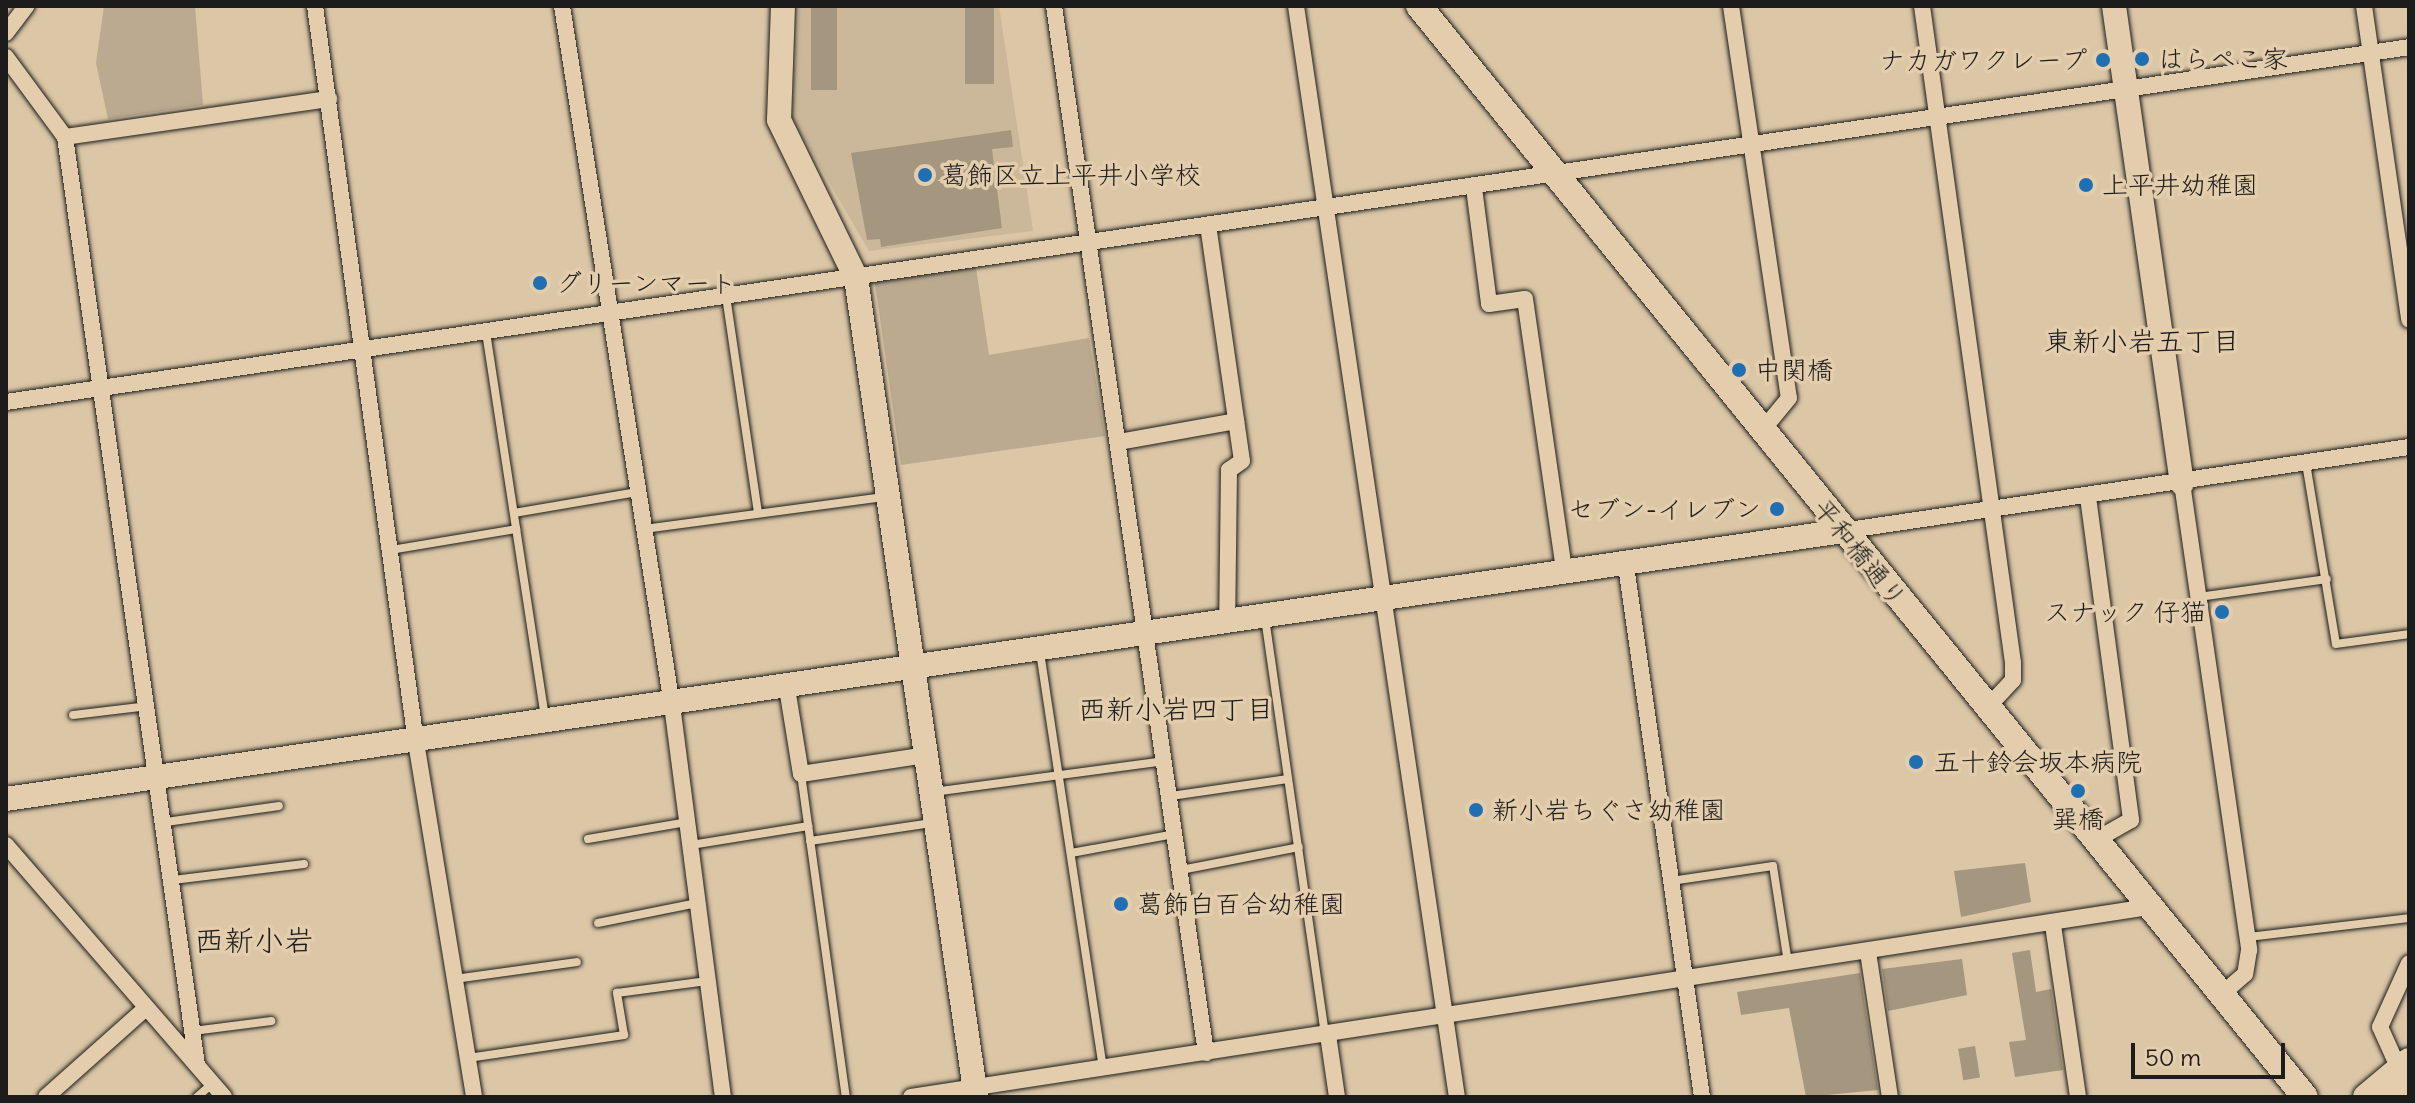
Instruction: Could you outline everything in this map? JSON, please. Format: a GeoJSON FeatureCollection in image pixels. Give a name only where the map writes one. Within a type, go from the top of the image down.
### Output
{"type":"FeatureCollection","features":[{"type":"Feature","properties":{"kind":"main road","name":"平和橋通り"},"geometry":{"type":"LineString","coordinates":[[1419,6],[1761,432],[2305,1097]]}},
{"type":"Feature","properties":{"kind":"main road"},"geometry":{"type":"LineString","coordinates":[[2366,1097],[2406,1071]]}},
{"type":"Feature","properties":{"kind":"main road"},"geometry":{"type":"LineString","coordinates":[[2394,1097],[2406,1071]]}},
{"type":"Feature","properties":{"kind":"street"},"geometry":{"type":"LineString","coordinates":[[6,33],[26,6]]}},
{"type":"Feature","properties":{"kind":"street"},"geometry":{"type":"LineString","coordinates":[[315,6],[365,350],[416,742],[474,1097]]}},
{"type":"Feature","properties":{"kind":"street"},"geometry":{"type":"LineString","coordinates":[[562,6],[607,314],[672,705],[723,1097]]}},
{"type":"Feature","properties":{"kind":"street"},"geometry":{"type":"LineString","coordinates":[[783,6],[779,120],[856,278],[975,1092]]}},
{"type":"Feature","properties":{"kind":"street"},"geometry":{"type":"LineString","coordinates":[[1054,6],[1206,1053]]}},
{"type":"Feature","properties":{"kind":"street"},"geometry":{"type":"LineString","coordinates":[[1296,6],[1386,599],[1457,1097]]}},
{"type":"Feature","properties":{"kind":"street"},"geometry":{"type":"LineString","coordinates":[[1731,6],[1789,398],[1761,432]]}},
{"type":"Feature","properties":{"kind":"street"},"geometry":{"type":"LineString","coordinates":[[1922,6],[2013,680],[1987,708]]}},
{"type":"Feature","properties":{"kind":"street"},"geometry":{"type":"LineString","coordinates":[[2114,6],[2248,937],[2245,974],[2222,994]]}},
{"type":"Feature","properties":{"kind":"street"},"geometry":{"type":"LineString","coordinates":[[2364,6],[2409,320]]}},
{"type":"Feature","properties":{"kind":"street"},"geometry":{"type":"LineString","coordinates":[[6,402],[1088,244],[1326,206],[1558,177],[2409,47]]}},
{"type":"Feature","properties":{"kind":"street"},"geometry":{"type":"LineString","coordinates":[[6,57],[65,137],[160,778],[197,1064]]}},
{"type":"Feature","properties":{"kind":"street"},"geometry":{"type":"LineString","coordinates":[[65,137],[329,99]]}},
{"type":"Feature","properties":{"kind":"street"},"geometry":{"type":"LineString","coordinates":[[1474,188],[1489,304],[1525,299],[1565,575]]}},
{"type":"Feature","properties":{"kind":"street"},"geometry":{"type":"LineString","coordinates":[[1208,225],[1242,461],[1229,470],[1227,624]]}},
{"type":"Feature","properties":{"kind":"street"},"geometry":{"type":"LineString","coordinates":[[1119,442],[1236,421]]}},
{"type":"Feature","properties":{"kind":"street"},"geometry":{"type":"LineString","coordinates":[[6,799],[1040,651],[1144,632],[1227,624],[1565,575],[2409,447]]}},
{"type":"Feature","properties":{"kind":"street"},"geometry":{"type":"LineString","coordinates":[[2088,497],[2131,820],[2094,841]]}},
{"type":"Feature","properties":{"kind":"street"},"geometry":{"type":"LineString","coordinates":[[1626,566],[1702,1097]]}},
{"type":"Feature","properties":{"kind":"street"},"geometry":{"type":"LineString","coordinates":[[787,688],[801,774],[926,755]]}},
{"type":"Feature","properties":{"kind":"street"},"geometry":{"type":"LineString","coordinates":[[8,851],[224,1097]]}},
{"type":"Feature","properties":{"kind":"street"},"geometry":{"type":"LineString","coordinates":[[911,1097],[975,1092],[1103,1068],[2053,925],[2149,907]]}},
{"type":"Feature","properties":{"kind":"street"},"geometry":{"type":"LineString","coordinates":[[2053,925],[2078,1097]]}},
{"type":"Feature","properties":{"kind":"street"},"geometry":{"type":"LineString","coordinates":[[1868,952],[1890,1097]]}},
{"type":"Feature","properties":{"kind":"street"},"geometry":{"type":"LineString","coordinates":[[2406,1071],[2380,1027],[2409,963]]}},
{"type":"Feature","properties":{"kind":"street"},"geometry":{"type":"LineString","coordinates":[[46,1097],[146,1008]]}},
{"type":"Feature","properties":{"kind":"street"},"geometry":{"type":"LineString","coordinates":[[1326,1035],[1337,1097]]}},
{"type":"Feature","properties":{"kind":"lane"},"geometry":{"type":"LineString","coordinates":[[725,295],[758,513]]}},
{"type":"Feature","properties":{"kind":"lane"},"geometry":{"type":"LineString","coordinates":[[486,332],[545,723]]}},
{"type":"Feature","properties":{"kind":"lane"},"geometry":{"type":"LineString","coordinates":[[2306,463],[2336,644],[2409,634]]}},
{"type":"Feature","properties":{"kind":"lane"},"geometry":{"type":"LineString","coordinates":[[514,513],[637,492]]}},
{"type":"Feature","properties":{"kind":"lane"},"geometry":{"type":"LineString","coordinates":[[643,529],[888,497]]}},
{"type":"Feature","properties":{"kind":"lane"},"geometry":{"type":"LineString","coordinates":[[391,550],[516,529]]}},
{"type":"Feature","properties":{"kind":"lane"},"geometry":{"type":"LineString","coordinates":[[2199,597],[2327,579]]}},
{"type":"Feature","properties":{"kind":"lane"},"geometry":{"type":"LineString","coordinates":[[1265,618],[1326,1035]]}},
{"type":"Feature","properties":{"kind":"lane"},"geometry":{"type":"LineString","coordinates":[[1040,651],[1103,1068]]}},
{"type":"Feature","properties":{"kind":"lane"},"geometry":{"type":"LineString","coordinates":[[73,715],[149,706]]}},
{"type":"Feature","properties":{"kind":"lane"},"geometry":{"type":"LineString","coordinates":[[932,792],[1166,761]]}},
{"type":"Feature","properties":{"kind":"lane"},"geometry":{"type":"LineString","coordinates":[[801,774],[846,1097]]}},
{"type":"Feature","properties":{"kind":"lane"},"geometry":{"type":"LineString","coordinates":[[1171,796],[1288,779]]}},
{"type":"Feature","properties":{"kind":"lane"},"geometry":{"type":"LineString","coordinates":[[166,822],[279,806]]}},
{"type":"Feature","properties":{"kind":"lane"},"geometry":{"type":"LineString","coordinates":[[588,839],[687,822]]}},
{"type":"Feature","properties":{"kind":"lane"},"geometry":{"type":"LineString","coordinates":[[810,841],[936,822]]}},
{"type":"Feature","properties":{"kind":"lane"},"geometry":{"type":"LineString","coordinates":[[690,845],[808,826]]}},
{"type":"Feature","properties":{"kind":"lane"},"geometry":{"type":"LineString","coordinates":[[1071,853],[1176,834]]}},
{"type":"Feature","properties":{"kind":"lane"},"geometry":{"type":"LineString","coordinates":[[1181,870],[1299,847]]}},
{"type":"Feature","properties":{"kind":"lane"},"geometry":{"type":"LineString","coordinates":[[173,880],[304,864]]}},
{"type":"Feature","properties":{"kind":"lane"},"geometry":{"type":"LineString","coordinates":[[1670,881],[1773,866],[1788,964]]}},
{"type":"Feature","properties":{"kind":"lane"},"geometry":{"type":"LineString","coordinates":[[598,923],[697,903]]}},
{"type":"Feature","properties":{"kind":"lane"},"geometry":{"type":"LineString","coordinates":[[2248,937],[2409,918]]}},
{"type":"Feature","properties":{"kind":"lane"},"geometry":{"type":"LineString","coordinates":[[455,979],[577,962]]}},
{"type":"Feature","properties":{"kind":"lane"},"geometry":{"type":"LineString","coordinates":[[468,1058],[624,1035],[617,993],[707,980]]}},
{"type":"Feature","properties":{"kind":"lane"},"geometry":{"type":"LineString","coordinates":[[193,1031],[271,1021]]}},
{"type":"Feature","properties":{"kind":"lane"},"geometry":{"type":"LineString","coordinates":[[197,1097],[213,1083]]}},
{"type":"Feature","properties":{"kind":"shaded area"},"geometry":{"type":"Polygon","coordinates":[[[104,6],[195,6],[203,105],[108,119],[96,63],[104,6]]]}},
{"type":"Feature","properties":{"kind":"shaded area","name":"葛飾区立上平井小学校"},"geometry":{"type":"Polygon","coordinates":[[[799,6],[999,6],[1033,231],[869,251],[792,118],[799,6]]]}},
{"type":"Feature","properties":{"kind":"shaded area"},"geometry":{"type":"Polygon","coordinates":[[[975,261],[989,355],[1089,338],[1105,436],[901,465],[874,277],[975,261]]]}},
{"type":"Feature","properties":{"kind":"building"},"geometry":{"type":"Polygon","coordinates":[[[811,6],[837,6],[837,90],[811,90],[811,6]]]}},
{"type":"Feature","properties":{"kind":"building"},"geometry":{"type":"Polygon","coordinates":[[[965,6],[994,6],[994,84],[965,84],[965,6]]]}},
{"type":"Feature","properties":{"kind":"building"},"geometry":{"type":"Polygon","coordinates":[[[1011,130],[1013,147],[992,149],[1002,228],[881,247],[880,239],[867,240],[851,153],[1011,130]]]}},
{"type":"Feature","properties":{"kind":"building"},"geometry":{"type":"Polygon","coordinates":[[[2025,863],[2031,902],[1961,917],[1954,871],[2025,863]]]}},
{"type":"Feature","properties":{"kind":"building"},"geometry":{"type":"Polygon","coordinates":[[[2030,950],[2036,992],[2051,989],[2063,1070],[2015,1077],[2009,1042],[2026,1040],[2012,953],[2030,950]]]}},
{"type":"Feature","properties":{"kind":"building"},"geometry":{"type":"Polygon","coordinates":[[[1962,959],[1967,995],[1888,1011],[1882,969],[1962,959]]]}},
{"type":"Feature","properties":{"kind":"building"},"geometry":{"type":"Polygon","coordinates":[[[1860,973],[1878,1090],[1806,1097],[1789,1008],[1741,1015],[1737,992],[1860,973]]]}},
{"type":"Feature","properties":{"kind":"building"},"geometry":{"type":"Polygon","coordinates":[[[1975,1046],[1980,1078],[1963,1080],[1958,1049],[1975,1046]]]}},
{"type":"Feature","properties":{"kind":"place","name":"はらぺこ家"},"geometry":{"type":"Point","coordinates":[2142,59]}},
{"type":"Feature","properties":{"kind":"place","name":"ナカガワクレープ"},"geometry":{"type":"Point","coordinates":[2103,60]}},
{"type":"Feature","properties":{"kind":"place","name":"葛飾区立上平井小学校"},"geometry":{"type":"Point","coordinates":[925,175]}},
{"type":"Feature","properties":{"kind":"place","name":"上平井幼稚園"},"geometry":{"type":"Point","coordinates":[2086,185]}},
{"type":"Feature","properties":{"kind":"place","name":"グリーンマート"},"geometry":{"type":"Point","coordinates":[540,283]}},
{"type":"Feature","properties":{"kind":"place","name":"中関橋"},"geometry":{"type":"Point","coordinates":[1739,370]}},
{"type":"Feature","properties":{"kind":"place","name":"セブン-イレブン"},"geometry":{"type":"Point","coordinates":[1777,509]}},
{"type":"Feature","properties":{"kind":"place","name":"スナック 仔猫"},"geometry":{"type":"Point","coordinates":[2222,612]}},
{"type":"Feature","properties":{"kind":"place","name":"五十鈴会坂本病院"},"geometry":{"type":"Point","coordinates":[1916,762]}},
{"type":"Feature","properties":{"kind":"place","name":"巽橋"},"geometry":{"type":"Point","coordinates":[2078,791]}},
{"type":"Feature","properties":{"kind":"place","name":"新小岩ちぐさ幼稚園"},"geometry":{"type":"Point","coordinates":[1476,810]}},
{"type":"Feature","properties":{"kind":"place","name":"葛飾白百合幼稚園"},"geometry":{"type":"Point","coordinates":[1121,904]}},
{"type":"Feature","properties":{"kind":"district","name":"東新小岩五丁目"},"geometry":{"type":"Point","coordinates":[2142,341]}},
{"type":"Feature","properties":{"kind":"district","name":"西新小岩四丁目"},"geometry":{"type":"Point","coordinates":[1176,709]}},
{"type":"Feature","properties":{"kind":"district","name":"西新小岩"},"geometry":{"type":"Point","coordinates":[254,940]}}]}
